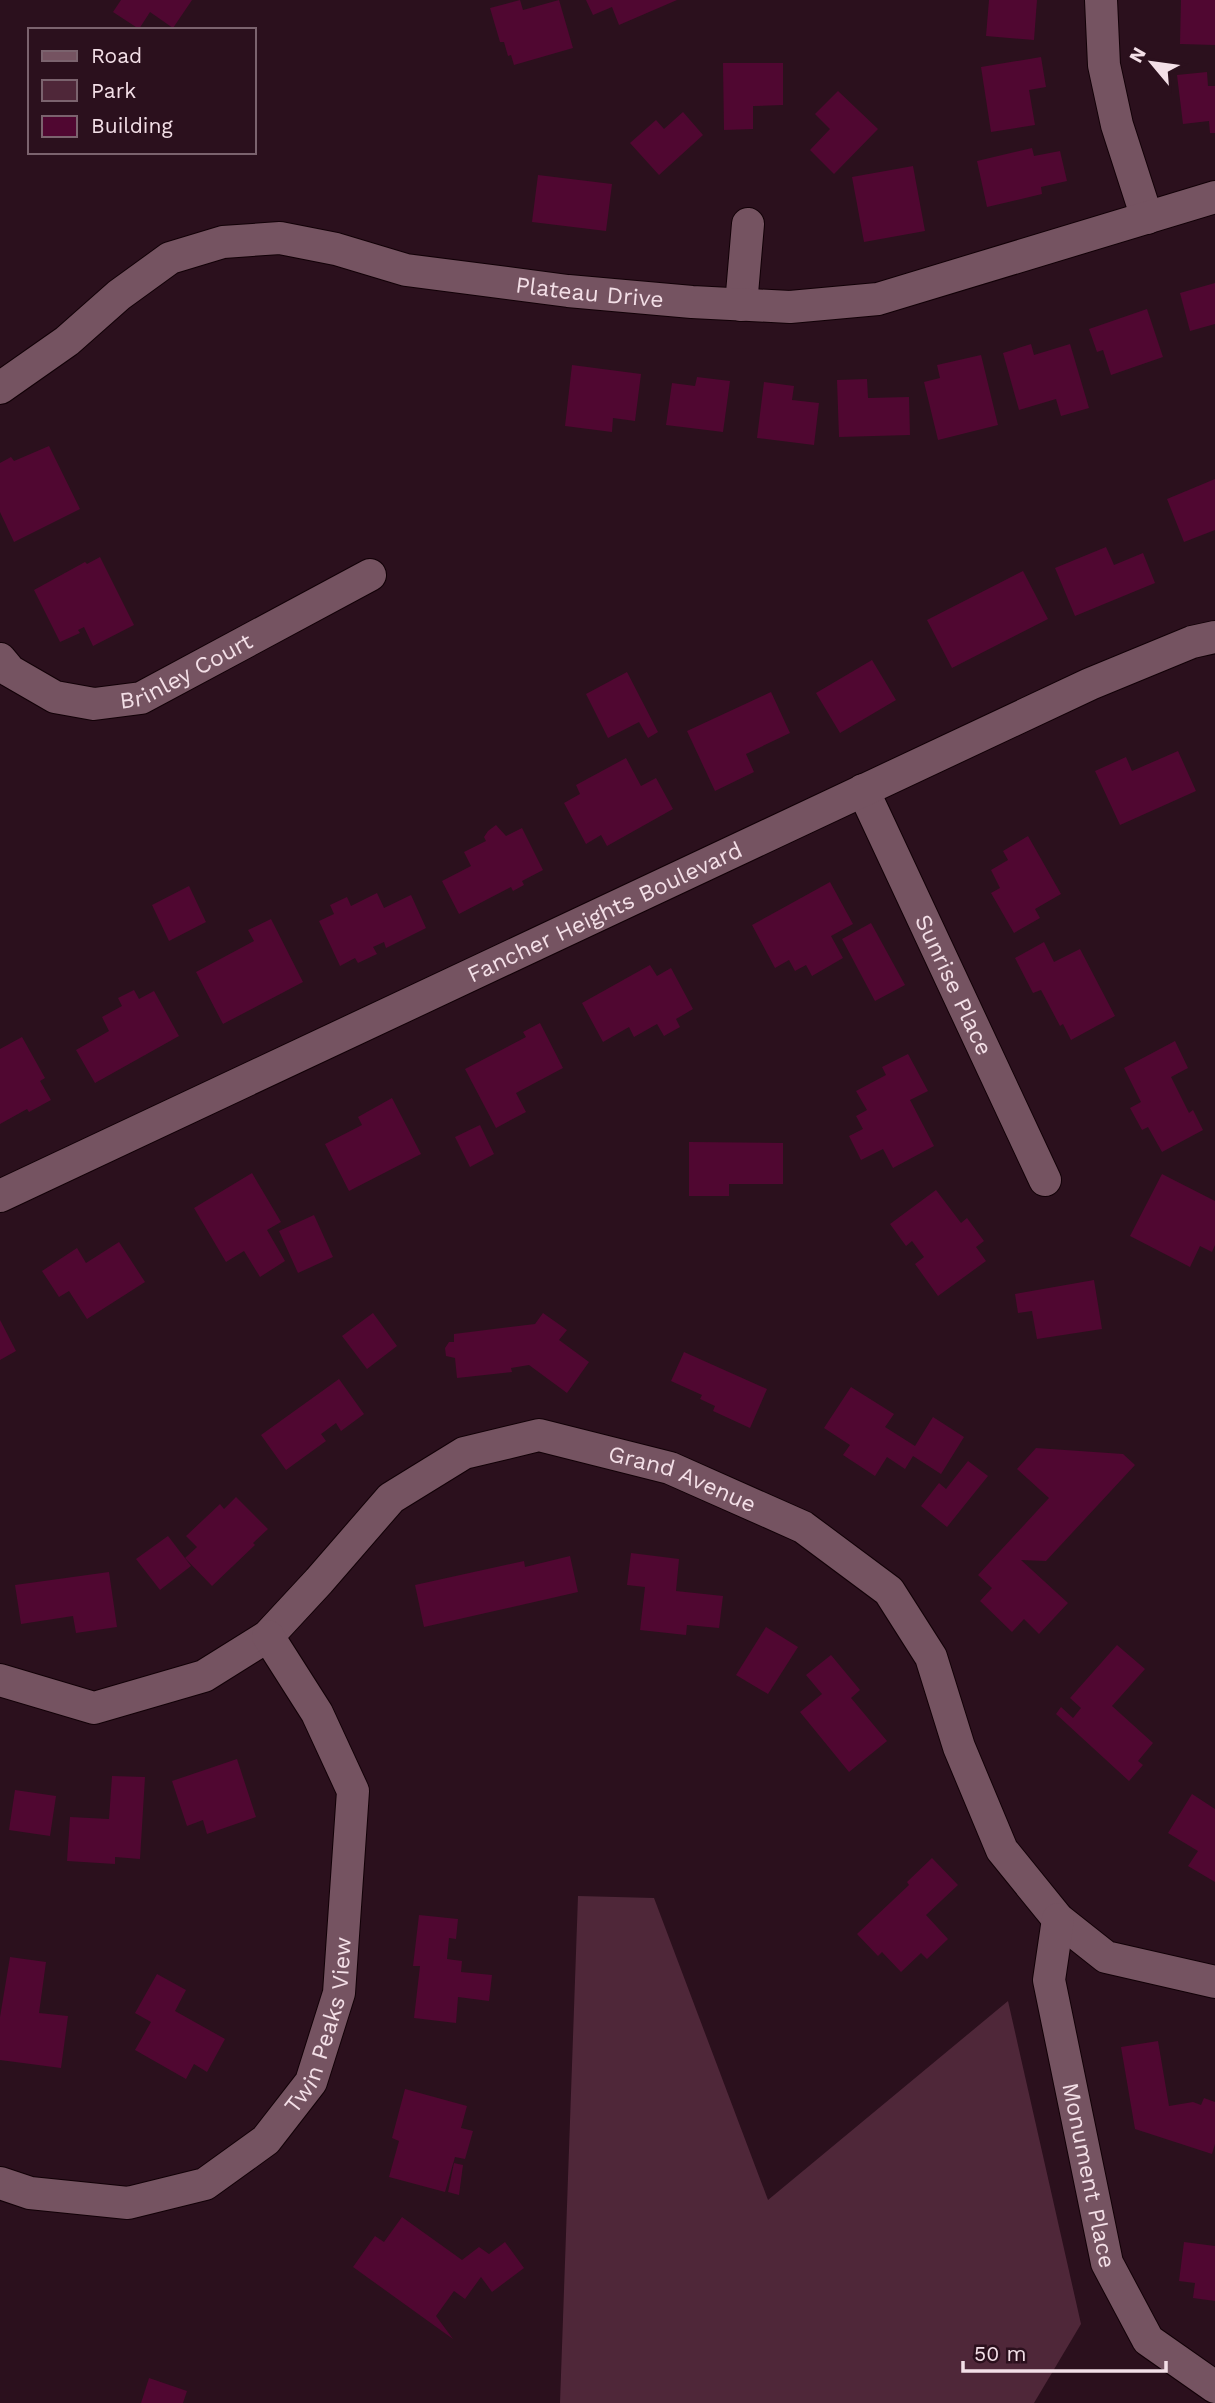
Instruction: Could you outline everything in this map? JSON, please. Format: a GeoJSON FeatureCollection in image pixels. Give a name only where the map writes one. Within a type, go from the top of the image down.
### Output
{"type":"FeatureCollection","features":[{"type":"Feature","properties":{"kind":"street"},"geometry":{"type":"LineString","coordinates":[[1101,0],[1104,65],[1117,125],[1147,218]]}},
{"type":"Feature","properties":{"kind":"street","name":"Plateau Drive"},"geometry":{"type":"LineString","coordinates":[[0,388],[67,341],[119,295],[170,258],[223,242],[280,238],[336,249],[406,270],[568,291],[790,307],[878,299],[1215,197]]}},
{"type":"Feature","properties":{"kind":"street"},"geometry":{"type":"LineString","coordinates":[[741,305],[748,224]]}},
{"type":"Feature","properties":{"kind":"street","name":"Brinley Court"},"geometry":{"type":"LineString","coordinates":[[0,659],[10,671],[55,697],[94,704],[141,698],[370,575]]}},
{"type":"Feature","properties":{"kind":"street","name":"Fancher Heights Boulevard"},"geometry":{"type":"LineString","coordinates":[[0,1196],[1090,684],[1192,642],[1215,637]]}},
{"type":"Feature","properties":{"kind":"street","name":"Sunrise Place"},"geometry":{"type":"LineString","coordinates":[[863,790],[1045,1180]]}},
{"type":"Feature","properties":{"kind":"street","name":"Grand Avenue"},"geometry":{"type":"LineString","coordinates":[[0,1680],[94,1708],[204,1676],[268,1636],[391,1498],[464,1453],[539,1436],[670,1468],[803,1527],[889,1591],[931,1657],[959,1747],[1002,1850],[1058,1919],[1105,1957],[1215,1982]]}},
{"type":"Feature","properties":{"kind":"street","name":"Twin Peaks View"},"geometry":{"type":"LineString","coordinates":[[0,2183],[30,2193],[128,2203],[205,2184],[265,2140],[311,2082],[339,1993],[353,1791],[317,1713],[268,1636]]}},
{"type":"Feature","properties":{"kind":"street","name":"Monument Place"},"geometry":{"type":"LineString","coordinates":[[1058,1919],[1049,1980],[1107,2263],[1148,2340],[1215,2387]]}},
{"type":"Feature","properties":{"kind":"green space"},"geometry":{"type":"Polygon","coordinates":[[[578,1896],[654,1898],[768,2200],[1008,2001],[1081,2324],[1034,2403],[560,2403],[578,1896]]]}},
{"type":"Feature","properties":{"kind":"building"},"geometry":{"type":"Polygon","coordinates":[[[121,0],[192,0],[173,28],[150,12],[137,28],[113,12],[121,0]]]}},
{"type":"Feature","properties":{"kind":"building"},"geometry":{"type":"Polygon","coordinates":[[[520,0],[523,10],[559,0],[573,48],[514,65],[504,42],[500,42],[490,8],[520,0]]]}},
{"type":"Feature","properties":{"kind":"building"},"geometry":{"type":"Polygon","coordinates":[[[586,0],[677,0],[619,25],[612,7],[593,15],[586,0]]]}},
{"type":"Feature","properties":{"kind":"building"},"geometry":{"type":"Polygon","coordinates":[[[989,0],[1037,0],[1034,40],[986,36],[989,0]]]}},
{"type":"Feature","properties":{"kind":"building"},"geometry":{"type":"Polygon","coordinates":[[[1181,0],[1215,0],[1215,45],[1180,44],[1181,0]]]}},
{"type":"Feature","properties":{"kind":"building"},"geometry":{"type":"Polygon","coordinates":[[[1041,57],[1046,87],[1029,90],[1035,125],[991,132],[981,67],[1041,57]]]}},
{"type":"Feature","properties":{"kind":"building"},"geometry":{"type":"Polygon","coordinates":[[[723,63],[783,63],[783,105],[753,106],[753,129],[724,130],[723,63]]]}},
{"type":"Feature","properties":{"kind":"building"},"geometry":{"type":"Polygon","coordinates":[[[1207,72],[1208,86],[1215,86],[1215,133],[1210,133],[1209,121],[1183,124],[1177,75],[1207,72]]]}},
{"type":"Feature","properties":{"kind":"building"},"geometry":{"type":"Polygon","coordinates":[[[838,91],[878,129],[834,174],[810,150],[830,129],[815,114],[838,91]]]}},
{"type":"Feature","properties":{"kind":"building"},"geometry":{"type":"Polygon","coordinates":[[[683,112],[703,135],[659,175],[630,143],[656,120],[664,129],[683,112]]]}},
{"type":"Feature","properties":{"kind":"building"},"geometry":{"type":"Polygon","coordinates":[[[1032,148],[1034,156],[1060,151],[1067,181],[1041,187],[1042,194],[987,207],[977,161],[1032,148]]]}},
{"type":"Feature","properties":{"kind":"building"},"geometry":{"type":"Polygon","coordinates":[[[913,166],[925,231],[864,242],[852,177],[913,166]]]}},
{"type":"Feature","properties":{"kind":"building"},"geometry":{"type":"Polygon","coordinates":[[[538,175],[612,184],[606,231],[532,222],[538,175]]]}},
{"type":"Feature","properties":{"kind":"building"},"geometry":{"type":"Polygon","coordinates":[[[1215,283],[1215,324],[1190,331],[1180,293],[1215,283]]]}},
{"type":"Feature","properties":{"kind":"building"},"geometry":{"type":"Polygon","coordinates":[[[1147,309],[1163,357],[1111,375],[1103,350],[1097,352],[1089,329],[1147,309]]]}},
{"type":"Feature","properties":{"kind":"building"},"geometry":{"type":"Polygon","coordinates":[[[1031,344],[1034,355],[1070,344],[1089,408],[1061,416],[1056,399],[1019,410],[1003,353],[1031,344]]]}},
{"type":"Feature","properties":{"kind":"building"},"geometry":{"type":"Polygon","coordinates":[[[981,355],[998,425],[938,440],[924,382],[940,378],[937,365],[981,355]]]}},
{"type":"Feature","properties":{"kind":"building"},"geometry":{"type":"Polygon","coordinates":[[[572,365],[641,374],[635,421],[613,418],[612,432],[565,426],[572,365]]]}},
{"type":"Feature","properties":{"kind":"building"},"geometry":{"type":"Polygon","coordinates":[[[697,377],[730,381],[723,432],[666,425],[672,383],[695,386],[697,377]]]}},
{"type":"Feature","properties":{"kind":"building"},"geometry":{"type":"Polygon","coordinates":[[[867,379],[868,398],[909,397],[910,435],[839,437],[837,380],[867,379]]]}},
{"type":"Feature","properties":{"kind":"building"},"geometry":{"type":"Polygon","coordinates":[[[764,382],[794,386],[792,400],[819,403],[814,445],[757,438],[764,382]]]}},
{"type":"Feature","properties":{"kind":"building"},"geometry":{"type":"Polygon","coordinates":[[[49,446],[80,509],[14,542],[0,512],[0,463],[11,457],[14,461],[49,446]]]}},
{"type":"Feature","properties":{"kind":"building"},"geometry":{"type":"Polygon","coordinates":[[[1215,479],[1215,530],[1184,542],[1167,499],[1215,479]]]}},
{"type":"Feature","properties":{"kind":"building"},"geometry":{"type":"Polygon","coordinates":[[[1106,547],[1114,565],[1143,553],[1155,583],[1075,616],[1055,568],[1106,547]]]}},
{"type":"Feature","properties":{"kind":"building"},"geometry":{"type":"Polygon","coordinates":[[[100,557],[134,625],[93,646],[84,627],[78,630],[80,633],[60,642],[34,590],[85,562],[87,564],[100,557]]]}},
{"type":"Feature","properties":{"kind":"building"},"geometry":{"type":"Polygon","coordinates":[[[1023,571],[1048,619],[952,668],[927,620],[1023,571]]]}},
{"type":"Feature","properties":{"kind":"building"},"geometry":{"type":"Polygon","coordinates":[[[872,660],[896,700],[840,733],[816,693],[872,660]]]}},
{"type":"Feature","properties":{"kind":"building"},"geometry":{"type":"Polygon","coordinates":[[[627,672],[658,732],[648,738],[639,722],[608,738],[586,694],[627,672]]]}},
{"type":"Feature","properties":{"kind":"building"},"geometry":{"type":"Polygon","coordinates":[[[771,692],[790,733],[746,754],[754,772],[715,791],[687,731],[771,692]]]}},
{"type":"Feature","properties":{"kind":"building"},"geometry":{"type":"Polygon","coordinates":[[[1178,751],[1196,791],[1120,825],[1095,771],[1126,757],[1132,771],[1178,751]]]}},
{"type":"Feature","properties":{"kind":"building"},"geometry":{"type":"Polygon","coordinates":[[[626,758],[641,786],[656,778],[673,809],[607,846],[601,835],[586,844],[564,803],[580,794],[576,785],[626,758]]]}},
{"type":"Feature","properties":{"kind":"building"},"geometry":{"type":"Polygon","coordinates":[[[496,825],[506,836],[522,828],[543,870],[522,881],[524,885],[513,891],[511,887],[459,914],[442,881],[471,866],[464,852],[486,841],[484,837],[496,825]]]}},
{"type":"Feature","properties":{"kind":"building"},"geometry":{"type":"Polygon","coordinates":[[[1028,836],[1061,894],[1035,909],[1040,918],[1014,933],[991,893],[1000,888],[991,870],[1008,860],[1003,851],[1028,836]]]}},
{"type":"Feature","properties":{"kind":"building"},"geometry":{"type":"Polygon","coordinates":[[[830,882],[853,924],[831,936],[843,958],[812,976],[806,965],[795,971],[789,960],[775,968],[752,925],[830,882]]]}},
{"type":"Feature","properties":{"kind":"building"},"geometry":{"type":"Polygon","coordinates":[[[189,886],[206,922],[169,941],[152,905],[189,886]]]}},
{"type":"Feature","properties":{"kind":"building"},"geometry":{"type":"Polygon","coordinates":[[[377,893],[384,908],[411,895],[426,928],[386,948],[384,942],[373,947],[377,954],[358,963],[355,958],[340,966],[319,921],[334,914],[330,905],[347,897],[351,906],[377,893]]]}},
{"type":"Feature","properties":{"kind":"building"},"geometry":{"type":"Polygon","coordinates":[[[271,919],[303,982],[223,1024],[196,972],[254,941],[248,930],[271,919]]]}},
{"type":"Feature","properties":{"kind":"building"},"geometry":{"type":"Polygon","coordinates":[[[871,923],[905,985],[875,1001],[842,939],[871,923]]]}},
{"type":"Feature","properties":{"kind":"building"},"geometry":{"type":"Polygon","coordinates":[[[1044,942],[1054,962],[1080,949],[1115,1016],[1071,1040],[1063,1024],[1060,1026],[1041,990],[1033,993],[1015,958],[1044,942]]]}},
{"type":"Feature","properties":{"kind":"building"},"geometry":{"type":"Polygon","coordinates":[[[650,965],[657,976],[671,968],[693,1009],[676,1019],[680,1027],[664,1036],[657,1024],[634,1037],[629,1027],[603,1042],[582,1003],[650,965]]]}},
{"type":"Feature","properties":{"kind":"building"},"geometry":{"type":"Polygon","coordinates":[[[134,990],[139,999],[154,991],[179,1036],[95,1083],[76,1050],[109,1031],[102,1017],[122,1006],[118,998],[134,990]]]}},
{"type":"Feature","properties":{"kind":"building"},"geometry":{"type":"Polygon","coordinates":[[[540,1023],[563,1068],[516,1093],[526,1112],[496,1128],[465,1069],[526,1037],[523,1032],[540,1023]]]}},
{"type":"Feature","properties":{"kind":"building"},"geometry":{"type":"Polygon","coordinates":[[[22,1037],[45,1078],[40,1081],[51,1100],[0,1124],[0,1049],[22,1037]]]}},
{"type":"Feature","properties":{"kind":"building"},"geometry":{"type":"Polygon","coordinates":[[[1175,1041],[1188,1068],[1171,1077],[1189,1113],[1193,1110],[1203,1130],[1162,1152],[1148,1127],[1142,1130],[1130,1108],[1141,1102],[1124,1068],[1175,1041]]]}},
{"type":"Feature","properties":{"kind":"building"},"geometry":{"type":"Polygon","coordinates":[[[908,1054],[928,1091],[910,1100],[934,1146],[893,1168],[883,1149],[861,1160],[849,1136],[863,1129],[856,1116],[867,1110],[856,1091],[886,1075],[882,1067],[908,1054]]]}},
{"type":"Feature","properties":{"kind":"building"},"geometry":{"type":"Polygon","coordinates":[[[392,1098],[421,1154],[349,1191],[325,1144],[362,1125],[358,1117],[392,1098]]]}},
{"type":"Feature","properties":{"kind":"building"},"geometry":{"type":"Polygon","coordinates":[[[480,1125],[494,1154],[470,1167],[455,1137],[480,1125]]]}},
{"type":"Feature","properties":{"kind":"building"},"geometry":{"type":"Polygon","coordinates":[[[689,1142],[783,1143],[783,1184],[729,1184],[729,1196],[689,1196],[689,1142]]]}},
{"type":"Feature","properties":{"kind":"building"},"geometry":{"type":"Polygon","coordinates":[[[252,1173],[281,1222],[267,1230],[285,1261],[260,1277],[244,1251],[226,1262],[194,1208],[252,1173]]]}},
{"type":"Feature","properties":{"kind":"building"},"geometry":{"type":"Polygon","coordinates":[[[1162,1174],[1215,1201],[1215,1245],[1212,1252],[1200,1246],[1190,1267],[1130,1236],[1162,1174]]]}},
{"type":"Feature","properties":{"kind":"building"},"geometry":{"type":"Polygon","coordinates":[[[936,1190],[961,1223],[967,1218],[984,1241],[976,1247],[986,1261],[938,1296],[915,1264],[924,1257],[912,1241],[906,1246],[890,1224],[936,1190]]]}},
{"type":"Feature","properties":{"kind":"building"},"geometry":{"type":"Polygon","coordinates":[[[314,1215],[333,1257],[298,1273],[279,1231],[314,1215]]]}},
{"type":"Feature","properties":{"kind":"building"},"geometry":{"type":"Polygon","coordinates":[[[119,1242],[145,1282],[87,1319],[69,1291],[59,1297],[42,1271],[77,1248],[86,1263],[119,1242]]]}},
{"type":"Feature","properties":{"kind":"building"},"geometry":{"type":"Polygon","coordinates":[[[1094,1280],[1102,1329],[1037,1339],[1032,1311],[1018,1313],[1015,1294],[1094,1280]]]}},
{"type":"Feature","properties":{"kind":"building"},"geometry":{"type":"Polygon","coordinates":[[[373,1313],[397,1346],[367,1369],[342,1336],[373,1313]]]}},
{"type":"Feature","properties":{"kind":"building"},"geometry":{"type":"Polygon","coordinates":[[[543,1313],[567,1330],[559,1340],[589,1362],[567,1393],[529,1365],[511,1368],[512,1372],[457,1378],[455,1358],[446,1356],[445,1348],[449,1342],[454,1342],[454,1334],[535,1324],[543,1313]]]}},
{"type":"Feature","properties":{"kind":"building"},"geometry":{"type":"Polygon","coordinates":[[[0,1320],[16,1351],[0,1360],[0,1320]]]}},
{"type":"Feature","properties":{"kind":"building"},"geometry":{"type":"Polygon","coordinates":[[[684,1352],[767,1389],[750,1428],[713,1411],[715,1406],[700,1399],[702,1395],[671,1381],[684,1352]]]}},
{"type":"Feature","properties":{"kind":"building"},"geometry":{"type":"Polygon","coordinates":[[[339,1379],[364,1414],[341,1431],[336,1423],[321,1434],[326,1441],[286,1470],[261,1435],[339,1379]]]}},
{"type":"Feature","properties":{"kind":"building"},"geometry":{"type":"Polygon","coordinates":[[[851,1387],[894,1414],[885,1427],[915,1446],[933,1417],[964,1437],[941,1474],[913,1456],[905,1469],[887,1457],[875,1476],[843,1455],[850,1445],[824,1428],[851,1387]]]}},
{"type":"Feature","properties":{"kind":"building"},"geometry":{"type":"Polygon","coordinates":[[[1036,1448],[1123,1454],[1135,1465],[1046,1561],[1021,1560],[1068,1603],[1039,1634],[1024,1619],[1012,1632],[980,1601],[992,1588],[978,1575],[1049,1498],[1017,1469],[1036,1448]]]}},
{"type":"Feature","properties":{"kind":"building"},"geometry":{"type":"Polygon","coordinates":[[[968,1461],[988,1476],[947,1527],[921,1506],[939,1483],[946,1489],[968,1461]]]}},
{"type":"Feature","properties":{"kind":"building"},"geometry":{"type":"Polygon","coordinates":[[[236,1497],[268,1529],[212,1586],[185,1558],[197,1547],[186,1536],[220,1504],[224,1509],[236,1497]]]}},
{"type":"Feature","properties":{"kind":"building"},"geometry":{"type":"Polygon","coordinates":[[[168,1536],[191,1566],[160,1590],[136,1559],[168,1536]]]}},
{"type":"Feature","properties":{"kind":"building"},"geometry":{"type":"Polygon","coordinates":[[[631,1553],[679,1559],[676,1591],[723,1596],[719,1628],[687,1625],[686,1635],[640,1630],[645,1587],[627,1585],[631,1553]]]}},
{"type":"Feature","properties":{"kind":"building"},"geometry":{"type":"Polygon","coordinates":[[[570,1556],[578,1592],[424,1627],[415,1585],[524,1561],[525,1567],[570,1556]]]}},
{"type":"Feature","properties":{"kind":"building"},"geometry":{"type":"Polygon","coordinates":[[[109,1572],[117,1627],[76,1633],[73,1616],[21,1624],[15,1585],[109,1572]]]}},
{"type":"Feature","properties":{"kind":"building"},"geometry":{"type":"Polygon","coordinates":[[[766,1627],[798,1647],[768,1694],[736,1675],[766,1627]]]}},
{"type":"Feature","properties":{"kind":"building"},"geometry":{"type":"Polygon","coordinates":[[[1117,1645],[1145,1669],[1112,1706],[1153,1743],[1138,1761],[1143,1765],[1129,1781],[1056,1714],[1061,1707],[1073,1718],[1081,1708],[1070,1698],[1117,1645]]]}},
{"type":"Feature","properties":{"kind":"building"},"geometry":{"type":"Polygon","coordinates":[[[831,1655],[860,1690],[851,1698],[887,1741],[849,1772],[800,1712],[822,1694],[806,1675],[831,1655]]]}},
{"type":"Feature","properties":{"kind":"building"},"geometry":{"type":"Polygon","coordinates":[[[237,1759],[256,1817],[207,1834],[203,1820],[187,1826],[172,1781],[237,1759]]]}},
{"type":"Feature","properties":{"kind":"building"},"geometry":{"type":"Polygon","coordinates":[[[112,1776],[145,1777],[140,1859],[115,1857],[115,1864],[67,1861],[70,1817],[109,1819],[112,1776]]]}},
{"type":"Feature","properties":{"kind":"building"},"geometry":{"type":"Polygon","coordinates":[[[15,1790],[56,1796],[50,1836],[9,1830],[15,1790]]]}},
{"type":"Feature","properties":{"kind":"building"},"geometry":{"type":"Polygon","coordinates":[[[1192,1794],[1215,1809],[1215,1882],[1188,1866],[1198,1851],[1168,1833],[1192,1794]]]}},
{"type":"Feature","properties":{"kind":"building"},"geometry":{"type":"Polygon","coordinates":[[[932,1858],[958,1885],[926,1915],[948,1939],[927,1959],[921,1953],[901,1972],[882,1952],[878,1956],[857,1934],[909,1885],[907,1882],[932,1858]]]}},
{"type":"Feature","properties":{"kind":"building"},"geometry":{"type":"Polygon","coordinates":[[[419,1915],[458,1919],[456,1939],[449,1938],[447,1959],[462,1961],[461,1972],[492,1975],[489,2001],[458,1997],[456,2023],[414,2018],[420,1966],[413,1966],[419,1915]]]}},
{"type":"Feature","properties":{"kind":"building"},"geometry":{"type":"Polygon","coordinates":[[[10,1957],[46,1962],[39,2013],[68,2016],[61,2068],[0,2060],[0,2017],[10,1957]]]}},
{"type":"Feature","properties":{"kind":"building"},"geometry":{"type":"Polygon","coordinates":[[[157,1974],[186,1990],[175,2011],[225,2039],[207,2072],[194,2064],[186,2079],[135,2050],[151,2022],[135,2013],[157,1974]]]}},
{"type":"Feature","properties":{"kind":"building"},"geometry":{"type":"Polygon","coordinates":[[[1158,2041],[1169,2106],[1193,2102],[1201,2105],[1204,2098],[1215,2102],[1215,2144],[1212,2154],[1135,2129],[1121,2047],[1158,2041]]]}},
{"type":"Feature","properties":{"kind":"building"},"geometry":{"type":"Polygon","coordinates":[[[405,2089],[467,2106],[461,2128],[473,2131],[465,2159],[455,2157],[445,2192],[389,2177],[399,2141],[392,2138],[405,2089]]]}},
{"type":"Feature","properties":{"kind":"building"},"geometry":{"type":"Polygon","coordinates":[[[454,2163],[463,2165],[459,2195],[448,2192],[454,2163]]]}},
{"type":"Feature","properties":{"kind":"building"},"geometry":{"type":"Polygon","coordinates":[[[402,2217],[462,2260],[479,2247],[489,2254],[505,2242],[524,2268],[492,2292],[481,2277],[465,2299],[454,2291],[436,2316],[453,2339],[353,2267],[375,2236],[384,2242],[402,2217]]]}},
{"type":"Feature","properties":{"kind":"building"},"geometry":{"type":"Polygon","coordinates":[[[1184,2242],[1215,2246],[1215,2301],[1193,2298],[1195,2283],[1179,2281],[1184,2242]]]}},
{"type":"Feature","properties":{"kind":"building"},"geometry":{"type":"Polygon","coordinates":[[[149,2378],[187,2391],[183,2403],[141,2403],[149,2378]]]}}]}
